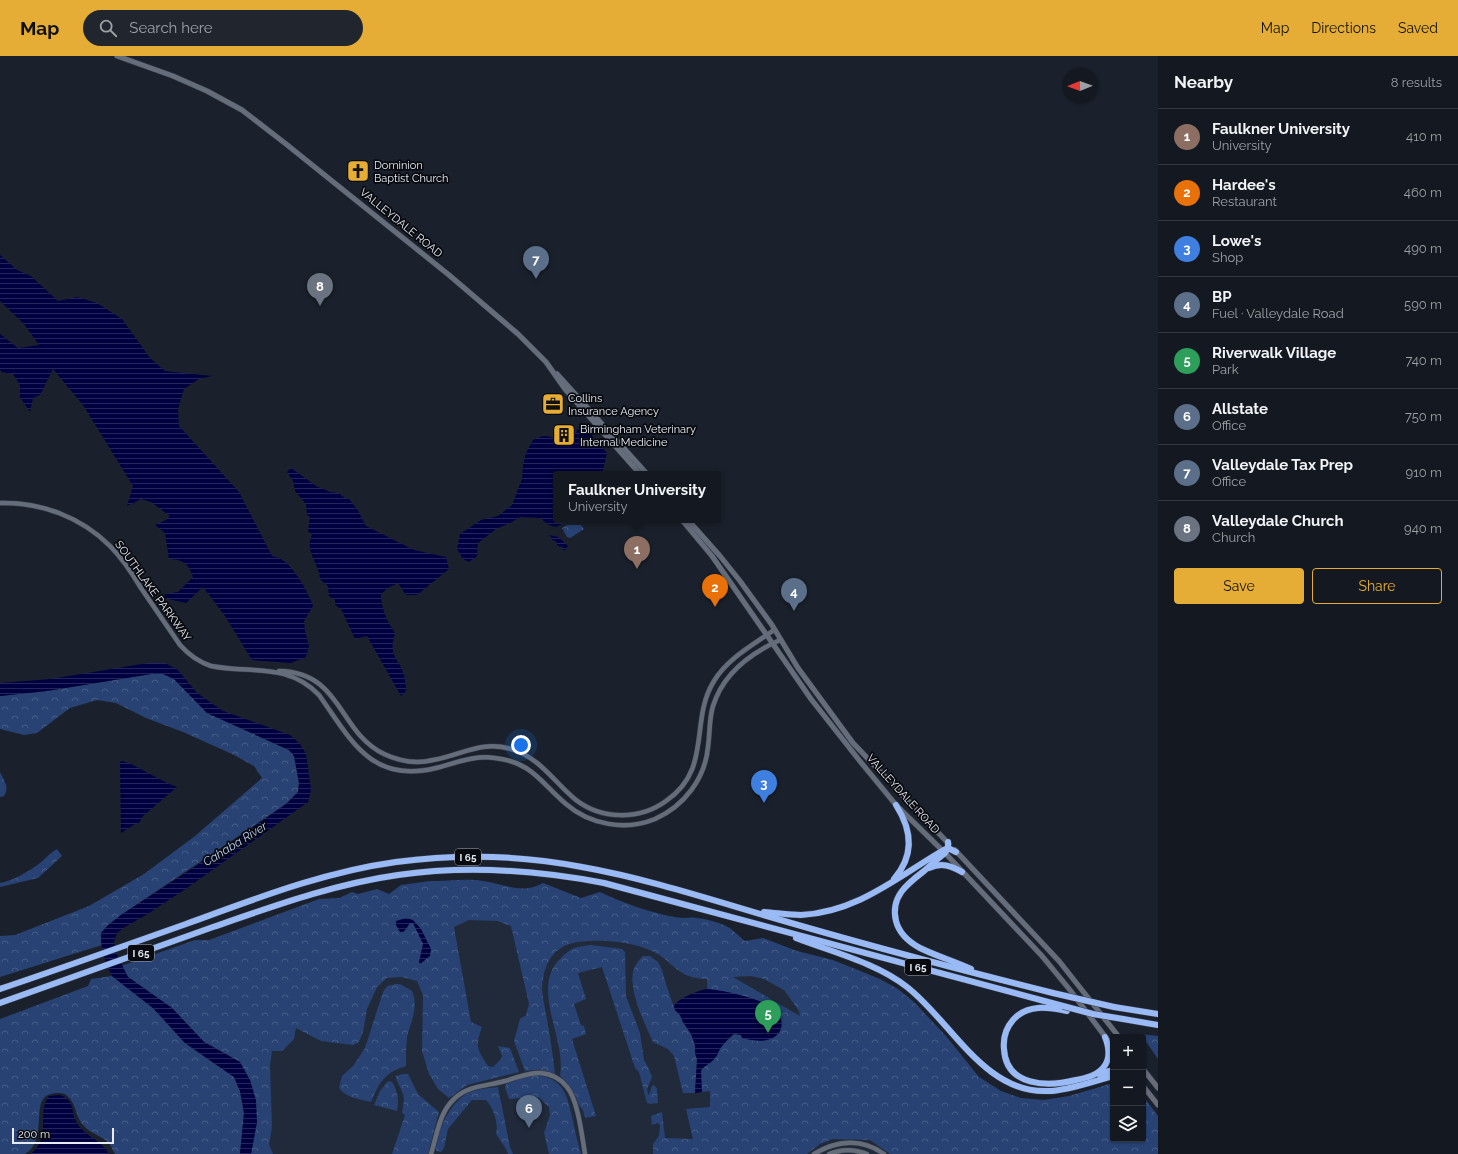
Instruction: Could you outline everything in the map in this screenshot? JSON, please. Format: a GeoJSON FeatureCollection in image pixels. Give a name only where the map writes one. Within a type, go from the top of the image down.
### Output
{"type":"FeatureCollection","features":[{"type":"Feature","properties":{"kind":"highway"},"geometry":{"type":"LineString","coordinates":[[892,882],[905,863],[909,844],[908,831],[896,805]]}},
{"type":"Feature","properties":{"kind":"highway"},"geometry":{"type":"LineString","coordinates":[[751,910],[794,915],[830,911],[864,899],[946,849],[956,852]]}},
{"type":"Feature","properties":{"kind":"highway"},"geometry":{"type":"LineString","coordinates":[[946,849],[926,869],[906,885],[898,896],[895,902],[894,913],[897,924],[908,939],[919,947],[962,964],[981,974]]}},
{"type":"Feature","properties":{"kind":"highway","name":"I 65"},"geometry":{"type":"LineString","coordinates":[[0,989],[277,891],[336,873],[398,862],[433,858],[470,857],[531,860],[587,868],[630,877],[1053,993],[1114,1007],[1158,1014]]}},
{"type":"Feature","properties":{"kind":"highway"},"geometry":{"type":"LineString","coordinates":[[926,869],[934,865],[946,865],[962,872]]}},
{"type":"Feature","properties":{"kind":"highway","name":"I 65"},"geometry":{"type":"LineString","coordinates":[[0,1003],[302,896],[374,879],[411,874],[476,870],[535,872],[625,888],[1064,1008],[1123,1018],[1158,1026]]}},
{"type":"Feature","properties":{"kind":"highway"},"geometry":{"type":"LineString","coordinates":[[772,929],[872,966],[896,979],[925,1003],[987,1069],[1012,1085],[1023,1088],[1050,1091],[1110,1077]]}},
{"type":"Feature","properties":{"kind":"highway"},"geometry":{"type":"LineString","coordinates":[[1064,1008],[1033,1009],[1021,1014],[1013,1020],[1008,1028],[1004,1040],[1004,1051],[1009,1065],[1016,1074],[1041,1084],[1059,1084],[1110,1071]]}},
{"type":"Feature","properties":{"kind":"highway"},"geometry":{"type":"LineString","coordinates":[[1096,1074],[1105,1066],[1108,1058],[1109,1049],[1105,1037]]}},
{"type":"Feature","properties":{"kind":"main road","name":"VALLEYDALE ROAD"},"geometry":{"type":"LineString","coordinates":[[117,56],[167,73],[198,86],[233,105],[263,126],[486,305],[530,345],[637,471]]}},
{"type":"Feature","properties":{"kind":"main road","name":"VALLEYDALE ROAD"},"geometry":{"type":"LineString","coordinates":[[553,371],[559,375],[644,471]]}},
{"type":"Feature","properties":{"kind":"main road","name":"VALLEYDALE ROAD"},"geometry":{"type":"LineString","coordinates":[[684,523],[712,556],[820,711],[859,760],[896,805],[946,849]]}},
{"type":"Feature","properties":{"kind":"main road","name":"VALLEYDALE ROAD"},"geometry":{"type":"LineString","coordinates":[[691,523],[732,571],[774,630],[798,668],[853,743],[946,849],[962,872],[1042,956],[1110,1043]]}},
{"type":"Feature","properties":{"kind":"main road"},"geometry":{"type":"LineString","coordinates":[[956,852],[1059,961],[1117,1034]]}},
{"type":"Feature","properties":{"kind":"main road"},"geometry":{"type":"LineString","coordinates":[[1144,1070],[1158,1088]]}},
{"type":"Feature","properties":{"kind":"main road"},"geometry":{"type":"LineString","coordinates":[[1146,1090],[1158,1105]]}},
{"type":"Feature","properties":{"kind":"street","name":"SOUTHLAKE PARKWAY"},"geometry":{"type":"LineString","coordinates":[[0,503],[24,504],[56,512],[80,523],[105,541],[124,562],[180,646],[196,659],[207,665],[216,667],[289,671],[302,674],[322,686],[332,696],[358,734],[369,744],[385,754],[402,760],[420,762],[436,760],[476,747],[495,746],[523,753],[539,763],[580,803],[608,814],[635,814],[655,808],[677,792],[688,779],[692,770],[698,749],[704,705],[713,682],[723,668],[732,659],[774,630]]}},
{"type":"Feature","properties":{"kind":"street","name":"SOUTHLAKE PARKWAY"},"geometry":{"type":"LineString","coordinates":[[273,671],[297,679],[314,690],[355,746],[368,758],[384,766],[402,771],[416,771],[478,758],[489,757],[505,760],[521,765],[534,772],[573,810],[590,819],[605,823],[632,824],[649,821],[660,816],[672,809],[684,799],[696,784],[701,774],[708,752],[712,708],[719,692],[734,670],[773,643],[780,640]]}},
{"type":"Feature","properties":{"kind":"street"},"geometry":{"type":"LineString","coordinates":[[692,770],[701,774]]}},
{"type":"Feature","properties":{"kind":"street"},"geometry":{"type":"LineString","coordinates":[[431,1154],[444,1113],[459,1095],[477,1087],[505,1081],[530,1073],[549,1074],[560,1080],[571,1094],[575,1104],[585,1154]]}},
{"type":"Feature","properties":{"kind":"street"},"geometry":{"type":"LineString","coordinates":[[814,1154],[830,1146],[845,1142],[870,1146],[884,1154]]}},
{"type":"Feature","properties":{"kind":"street"},"geometry":{"type":"LineString","coordinates":[[829,1154],[846,1150],[866,1154]]}},
{"type":"Feature","properties":{"kind":"shaded area"},"geometry":{"type":"Polygon","coordinates":[[[418,915],[696,937],[1121,1154],[265,1154],[261,1040],[418,915]]]}},
{"type":"Feature","properties":{"kind":"green space"},"geometry":{"type":"Polygon","coordinates":[[[567,525],[581,525],[584,529],[570,538],[567,537],[562,528],[567,525]]]}},
{"type":"Feature","properties":{"kind":"green space"},"geometry":{"type":"Polygon","coordinates":[[[151,674],[163,674],[174,679],[207,713],[289,750],[294,756],[299,783],[298,792],[286,804],[121,915],[101,942],[102,945],[0,977],[0,936],[15,935],[89,906],[144,874],[195,836],[262,778],[254,766],[232,754],[183,732],[146,718],[116,703],[97,700],[70,708],[37,733],[24,735],[0,729],[0,696],[47,691],[151,674]]]}},
{"type":"Feature","properties":{"kind":"green space"},"geometry":{"type":"Polygon","coordinates":[[[0,772],[6,784],[6,793],[4,796],[0,797],[0,772]]]}},
{"type":"Feature","properties":{"kind":"green space"},"geometry":{"type":"Polygon","coordinates":[[[57,849],[62,856],[38,878],[0,887],[0,883],[15,878],[26,872],[57,849]]]}},
{"type":"Feature","properties":{"kind":"green space"},"geometry":{"type":"Polygon","coordinates":[[[430,881],[483,881],[513,888],[528,888],[543,883],[581,898],[600,892],[629,904],[661,914],[682,918],[701,918],[726,926],[745,941],[763,938],[797,951],[833,960],[880,979],[898,989],[914,1002],[946,1036],[979,1077],[1001,1091],[1021,1098],[1044,1100],[1069,1096],[1110,1084],[1110,1142],[1146,1142],[1146,1100],[1158,1116],[1158,1154],[890,1154],[870,1140],[833,1139],[820,1144],[807,1154],[653,1154],[653,1144],[659,1136],[660,1125],[658,1123],[652,1125],[651,1116],[662,1112],[665,1138],[693,1139],[686,1109],[710,1107],[710,1091],[702,1092],[700,1079],[701,1072],[709,1063],[707,979],[689,976],[678,970],[654,952],[631,944],[582,941],[561,948],[550,958],[544,974],[542,985],[555,1074],[538,1070],[525,1071],[514,1041],[520,1019],[526,1015],[529,1004],[511,926],[497,921],[469,920],[454,927],[471,1022],[482,1027],[478,1039],[478,1048],[481,1056],[488,1066],[493,1067],[502,1056],[498,1046],[510,1048],[519,1072],[467,1085],[449,1098],[438,1089],[429,1074],[422,1051],[423,995],[417,981],[402,977],[387,978],[377,987],[367,1009],[363,1032],[359,1042],[353,1045],[321,1041],[296,1028],[294,1039],[282,1051],[272,1051],[270,1064],[272,1127],[269,1145],[273,1154],[251,1154],[257,1122],[240,1062],[204,1042],[172,1008],[128,977],[121,966],[195,940],[209,940],[319,899],[339,898],[352,892],[358,894],[377,889],[389,894],[401,885],[430,881]],[[751,976],[733,977],[800,1016],[799,1011],[784,990],[764,979],[751,976]]]}},
{"type":"Feature","properties":{"kind":"green space"},"geometry":{"type":"Polygon","coordinates":[[[591,945],[622,949],[625,952],[626,996],[640,1033],[644,1060],[652,1077],[647,1089],[648,1094],[649,1095],[652,1086],[654,1085],[657,1089],[658,1103],[647,1103],[639,1072],[635,1068],[602,967],[578,973],[586,999],[574,1004],[581,1025],[584,1026],[586,1034],[572,1039],[596,1116],[585,1118],[583,1110],[575,1095],[560,1076],[561,1061],[548,998],[548,983],[552,970],[565,954],[574,948],[591,945]]]}},
{"type":"Feature","properties":{"kind":"green space"},"geometry":{"type":"Polygon","coordinates":[[[643,956],[650,956],[658,962],[675,1010],[680,1015],[691,1034],[695,1045],[697,1059],[695,1093],[683,1093],[674,1056],[668,1049],[653,1042],[638,1008],[632,980],[636,965],[643,956]]]}},
{"type":"Feature","properties":{"kind":"green space"},"geometry":{"type":"Polygon","coordinates":[[[112,976],[153,1008],[185,1043],[234,1077],[240,1091],[244,1113],[240,1154],[115,1154],[109,1143],[103,1138],[89,1131],[84,1126],[70,1098],[61,1093],[55,1093],[46,1096],[41,1103],[38,1134],[31,1149],[25,1154],[0,1154],[0,1019],[88,986],[91,979],[112,976]]]}},
{"type":"Feature","properties":{"kind":"green space"},"geometry":{"type":"Polygon","coordinates":[[[400,984],[412,991],[415,1003],[414,1014],[407,1037],[406,1066],[393,1071],[384,1079],[371,1102],[349,1096],[339,1088],[342,1076],[353,1066],[365,1048],[383,992],[387,986],[400,984]]]}},
{"type":"Feature","properties":{"kind":"green space"},"geometry":{"type":"Polygon","coordinates":[[[1146,1035],[1158,1036],[1158,1059],[1146,1041],[1146,1035]]]}},
{"type":"Feature","properties":{"kind":"green space"},"geometry":{"type":"Polygon","coordinates":[[[408,1074],[418,1094],[439,1112],[428,1154],[392,1154],[405,1115],[402,1113],[404,1097],[396,1078],[396,1076],[408,1074]]]}},
{"type":"Feature","properties":{"kind":"green space"},"geometry":{"type":"Polygon","coordinates":[[[529,1075],[549,1078],[561,1087],[571,1111],[581,1154],[549,1154],[544,1133],[550,1115],[549,1107],[538,1097],[509,1099],[505,1088],[506,1084],[529,1075]]]}},
{"type":"Feature","properties":{"kind":"green space"},"geometry":{"type":"Polygon","coordinates":[[[388,1081],[392,1082],[397,1092],[397,1111],[374,1105],[380,1091],[388,1081]]]}},
{"type":"Feature","properties":{"kind":"green space"},"geometry":{"type":"Polygon","coordinates":[[[498,1087],[510,1147],[513,1154],[508,1154],[496,1134],[497,1125],[495,1116],[486,1100],[472,1100],[448,1129],[444,1148],[441,1152],[436,1151],[438,1135],[446,1117],[457,1102],[470,1092],[498,1087]]]}},
{"type":"Feature","properties":{"kind":"water"},"geometry":{"type":"Polygon","coordinates":[[[0,255],[17,270],[31,276],[58,301],[77,297],[97,303],[122,319],[150,358],[165,371],[212,376],[199,379],[184,389],[178,409],[179,426],[239,492],[272,556],[280,558],[296,573],[308,593],[313,606],[304,621],[309,646],[306,657],[291,663],[252,660],[225,616],[203,587],[186,603],[164,598],[165,594],[178,592],[193,577],[185,563],[178,560],[169,559],[165,533],[155,525],[166,520],[170,516],[151,502],[141,499],[127,506],[133,486],[83,405],[53,369],[40,395],[33,398],[30,412],[20,397],[20,385],[13,374],[2,372],[0,370],[0,334],[18,348],[39,345],[24,324],[0,301],[0,255]]]}},
{"type":"Feature","properties":{"kind":"water"},"geometry":{"type":"Polygon","coordinates":[[[582,424],[607,453],[603,471],[553,471],[553,523],[563,523],[556,527],[549,525],[540,518],[520,517],[496,529],[478,543],[477,556],[469,562],[463,559],[457,549],[460,534],[481,520],[498,516],[512,505],[522,479],[526,453],[533,440],[540,437],[549,436],[565,440],[573,436],[582,424]]]}},
{"type":"Feature","properties":{"kind":"water"},"geometry":{"type":"Polygon","coordinates":[[[291,468],[316,486],[330,492],[338,493],[349,499],[357,509],[366,526],[414,550],[446,557],[449,569],[417,595],[406,595],[398,583],[388,588],[381,594],[385,615],[395,633],[393,652],[404,675],[406,691],[401,696],[367,636],[355,639],[341,609],[335,605],[335,600],[329,596],[328,586],[320,579],[310,547],[312,535],[308,531],[310,517],[307,515],[306,504],[295,491],[293,481],[287,472],[291,468]]]}},
{"type":"Feature","properties":{"kind":"water"},"geometry":{"type":"Polygon","coordinates":[[[549,535],[558,537],[568,546],[564,551],[562,546],[560,547],[557,545],[556,541],[552,540],[549,535]]]}},
{"type":"Feature","properties":{"kind":"water","name":"Cahaba River"},"geometry":{"type":"Polygon","coordinates":[[[148,663],[165,663],[178,670],[197,693],[223,711],[290,735],[300,744],[306,754],[311,790],[308,802],[187,888],[125,927],[117,933],[114,942],[117,955],[128,977],[172,1008],[204,1042],[240,1062],[250,1080],[256,1100],[257,1122],[251,1154],[240,1154],[244,1113],[240,1091],[234,1077],[185,1043],[153,1008],[112,976],[105,960],[101,942],[101,933],[108,925],[121,915],[225,847],[286,804],[298,792],[299,783],[294,756],[289,750],[207,713],[174,679],[163,674],[151,674],[47,691],[0,696],[0,683],[51,679],[148,663]]]}},
{"type":"Feature","properties":{"kind":"water"},"geometry":{"type":"Polygon","coordinates":[[[122,761],[177,787],[143,816],[139,823],[121,833],[120,762],[122,761]]]}},
{"type":"Feature","properties":{"kind":"water"},"geometry":{"type":"Polygon","coordinates":[[[406,918],[413,920],[421,929],[431,949],[430,956],[420,964],[419,962],[423,944],[413,923],[410,923],[403,932],[400,932],[396,925],[396,921],[406,918]]]}},
{"type":"Feature","properties":{"kind":"water"},"geometry":{"type":"Polygon","coordinates":[[[707,989],[733,993],[762,1002],[770,1006],[779,1014],[782,1024],[776,1036],[767,1040],[751,1040],[742,1038],[741,1035],[734,1034],[723,1044],[714,1059],[701,1070],[702,1092],[695,1093],[697,1060],[695,1045],[691,1034],[680,1015],[675,1010],[674,1006],[684,998],[707,989]]]}},
{"type":"Feature","properties":{"kind":"water"},"geometry":{"type":"Polygon","coordinates":[[[60,1095],[65,1097],[71,1103],[75,1119],[80,1128],[102,1145],[109,1154],[31,1154],[38,1146],[42,1137],[46,1100],[49,1096],[60,1095]]]}},
{"type":"Feature","properties":{"kind":"place","name":"Dominion Baptist Church"},"geometry":{"type":"Point","coordinates":[358,171]}},
{"type":"Feature","properties":{"kind":"place","name":"Valleydale Tax Prep"},"geometry":{"type":"Point","coordinates":[536,279]}},
{"type":"Feature","properties":{"kind":"place","name":"Valleydale Church"},"geometry":{"type":"Point","coordinates":[320,306]}},
{"type":"Feature","properties":{"kind":"place","name":"Collins Insurance Agency"},"geometry":{"type":"Point","coordinates":[553,404]}},
{"type":"Feature","properties":{"kind":"place","name":"Birmingham Veterinary Internal Medicine"},"geometry":{"type":"Point","coordinates":[564,435]}},
{"type":"Feature","properties":{"kind":"place","name":"Faulkner University"},"geometry":{"type":"Point","coordinates":[637,569]}},
{"type":"Feature","properties":{"kind":"place","name":"Hardee's"},"geometry":{"type":"Point","coordinates":[715,607]}},
{"type":"Feature","properties":{"kind":"place","name":"BP"},"geometry":{"type":"Point","coordinates":[794,611]}},
{"type":"Feature","properties":{"kind":"place","name":"Lowe's"},"geometry":{"type":"Point","coordinates":[764,803]}},
{"type":"Feature","properties":{"kind":"place","name":"Riverwalk Village"},"geometry":{"type":"Point","coordinates":[768,1033]}},
{"type":"Feature","properties":{"kind":"place","name":"Allstate"},"geometry":{"type":"Point","coordinates":[529,1128]}}]}
